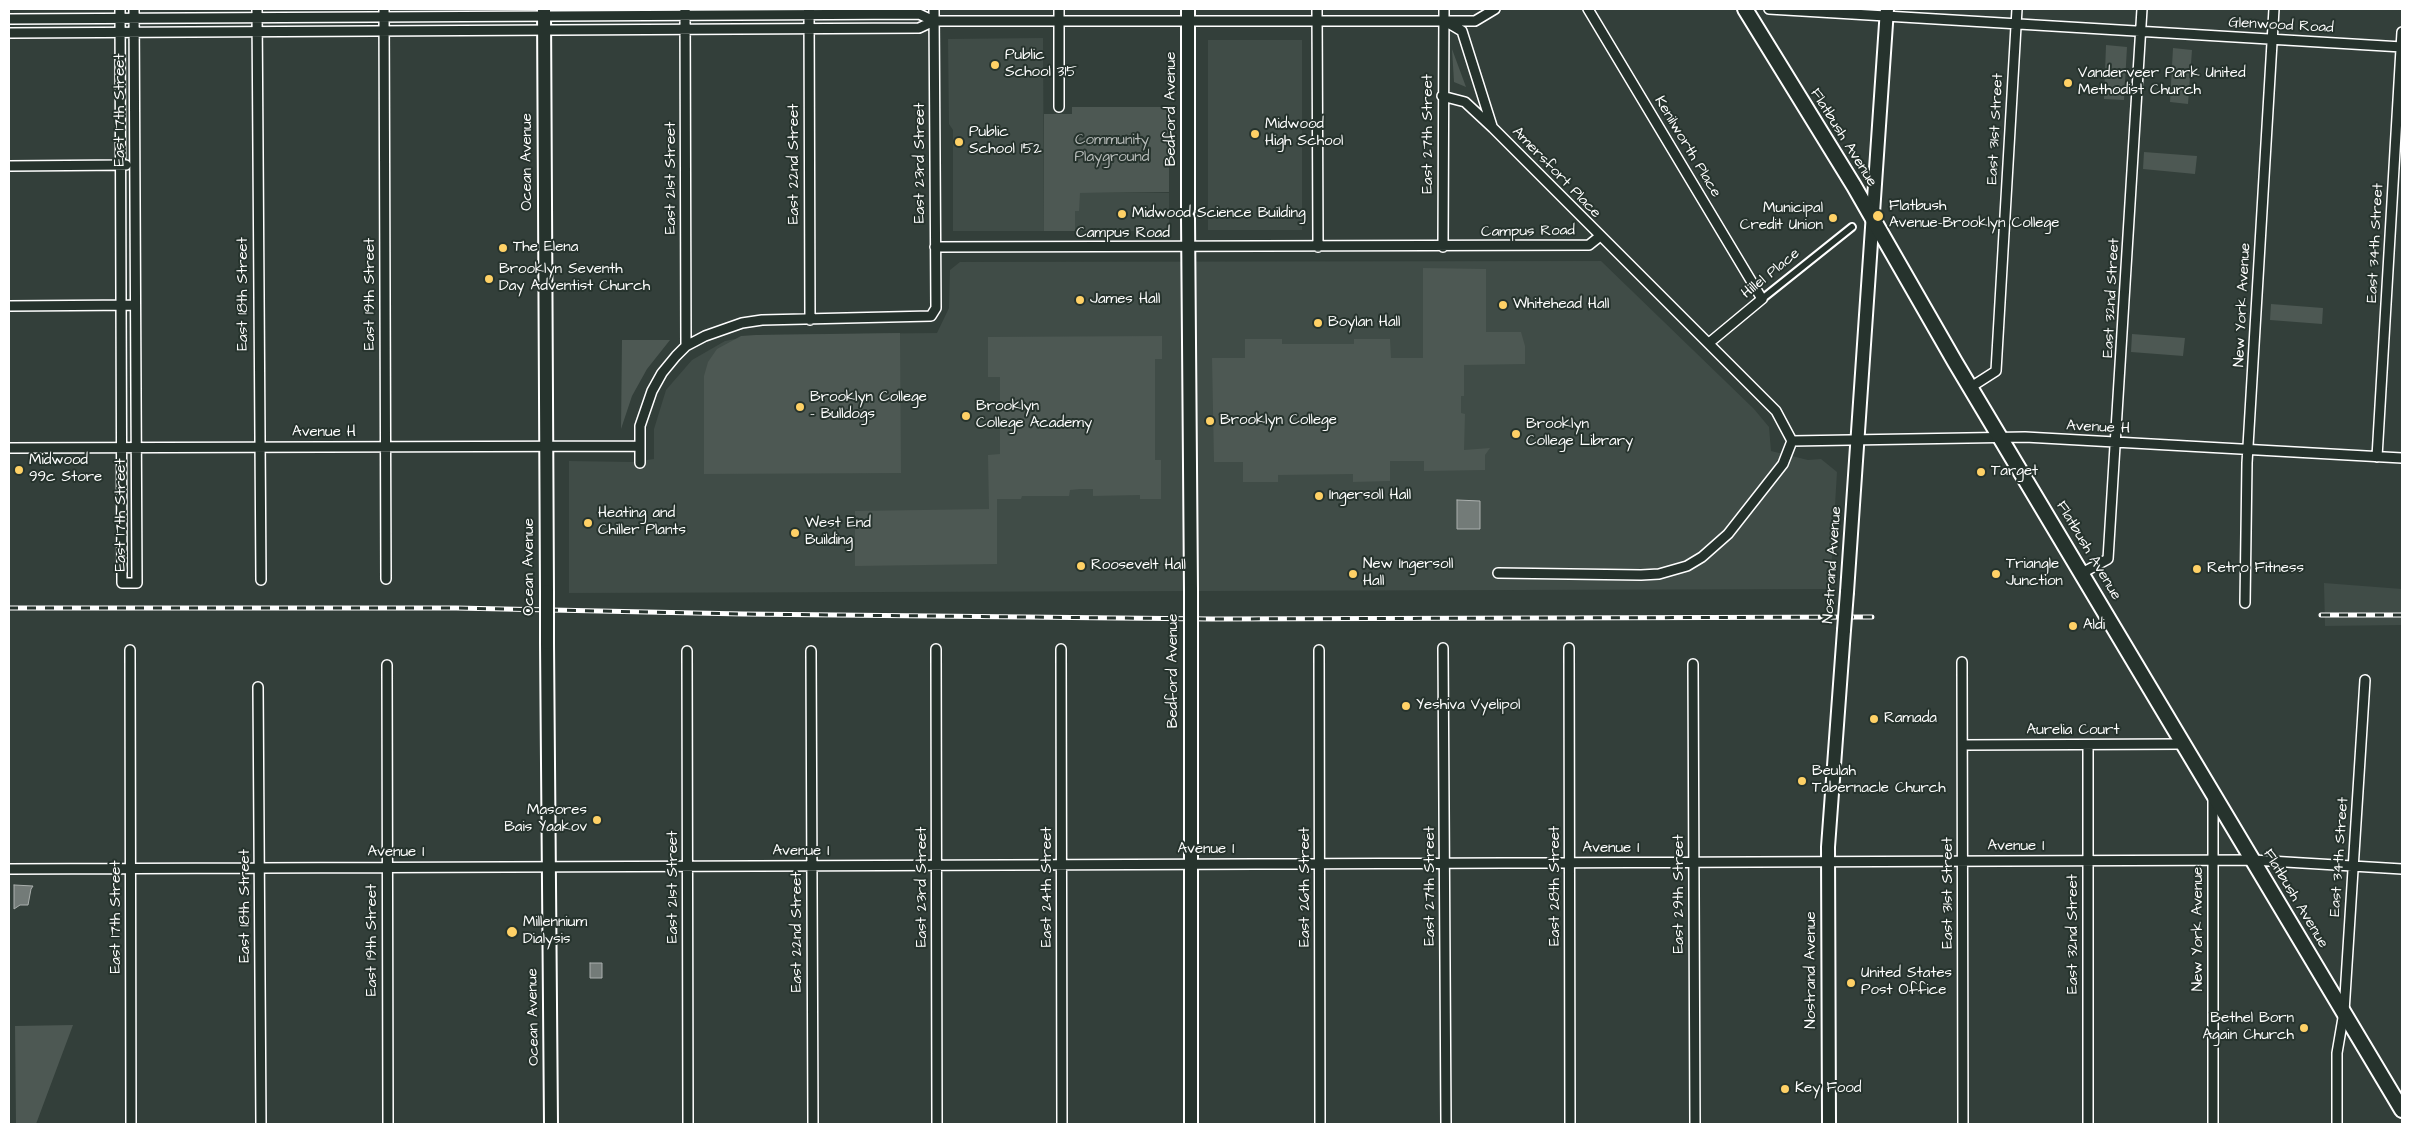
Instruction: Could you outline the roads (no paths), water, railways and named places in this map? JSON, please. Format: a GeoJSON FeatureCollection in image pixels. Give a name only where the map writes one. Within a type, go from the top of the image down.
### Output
{"type":"FeatureCollection","features":[{"type":"Feature","properties":{"kind":"main road","name":"Flatbush Avenue"},"geometry":{"type":"LineString","coordinates":[[1745,9],[1874,220],[2001,438],[2402,1110]]}},
{"type":"Feature","properties":{"kind":"main road","name":"Ocean Avenue"},"geometry":{"type":"LineString","coordinates":[[544,12],[551,1124]]}},
{"type":"Feature","properties":{"kind":"main road","name":"Nostrand Avenue"},"geometry":{"type":"LineString","coordinates":[[1829,1124],[1828,862],[1887,12]]}},
{"type":"Feature","properties":{"kind":"main road","name":"Bedford Avenue"},"geometry":{"type":"LineString","coordinates":[[1188,15],[1191,1124]]}},
{"type":"Feature","properties":{"kind":"street","name":"East 23rd Street"},"geometry":{"type":"LineString","coordinates":[[810,320],[931,316],[936,308],[934,9]]}},
{"type":"Feature","properties":{"kind":"street"},"geometry":{"type":"LineString","coordinates":[[1058,9],[1059,107]]}},
{"type":"Feature","properties":{"kind":"street"},"geometry":{"type":"LineString","coordinates":[[1317,9],[1318,247]]}},
{"type":"Feature","properties":{"kind":"street"},"geometry":{"type":"LineString","coordinates":[[1444,9],[1445,21]]}},
{"type":"Feature","properties":{"kind":"street"},"geometry":{"type":"LineString","coordinates":[[9,19],[120,13],[809,12],[918,14],[934,21],[1059,21],[1188,15],[1317,21],[1475,21],[1495,9]]}},
{"type":"Feature","properties":{"kind":"street","name":"Kenilworth Place"},"geometry":{"type":"LineString","coordinates":[[1588,9],[1762,299]]}},
{"type":"Feature","properties":{"kind":"street","name":"Glenwood Road"},"geometry":{"type":"LineString","coordinates":[[1769,9],[1887,12],[2016,24],[2402,47]]}},
{"type":"Feature","properties":{"kind":"street","name":"East 31st Street"},"geometry":{"type":"LineString","coordinates":[[1971,387],[1996,372],[2017,9]]}},
{"type":"Feature","properties":{"kind":"street","name":"East 32nd Street"},"geometry":{"type":"LineString","coordinates":[[2082,573],[2108,560],[2117,443],[2142,9]]}},
{"type":"Feature","properties":{"kind":"street","name":"New York Avenue"},"geometry":{"type":"LineString","coordinates":[[2245,603],[2248,449],[2274,9]]}},
{"type":"Feature","properties":{"kind":"street","name":"East 21st Street"},"geometry":{"type":"LineString","coordinates":[[685,12],[686,346]]}},
{"type":"Feature","properties":{"kind":"street","name":"East 22nd Street"},"geometry":{"type":"LineString","coordinates":[[809,12],[810,320]]}},
{"type":"Feature","properties":{"kind":"street","name":"East 17th Street"},"geometry":{"type":"LineString","coordinates":[[120,13],[122,583],[136,583],[134,13]]}},
{"type":"Feature","properties":{"kind":"street","name":"East 18th Street"},"geometry":{"type":"LineString","coordinates":[[257,13],[261,580]]}},
{"type":"Feature","properties":{"kind":"street","name":"East 19th Street"},"geometry":{"type":"LineString","coordinates":[[384,13],[386,580]]}},
{"type":"Feature","properties":{"kind":"street"},"geometry":{"type":"LineString","coordinates":[[30,18],[31,33]]}},
{"type":"Feature","properties":{"kind":"street"},"geometry":{"type":"LineString","coordinates":[[9,33],[809,30],[919,28],[934,21]]}},
{"type":"Feature","properties":{"kind":"street","name":"East 27th Street"},"geometry":{"type":"LineString","coordinates":[[1443,246],[1442,96],[1445,21]]}},
{"type":"Feature","properties":{"kind":"street","name":"Amersfort Place"},"geometry":{"type":"LineString","coordinates":[[1445,21],[1462,31],[1492,128]]}},
{"type":"Feature","properties":{"kind":"street","name":"East 34th Street"},"geometry":{"type":"LineString","coordinates":[[2377,457],[2402,32]]}},
{"type":"Feature","properties":{"kind":"street","name":"Amersfort Place"},"geometry":{"type":"LineString","coordinates":[[1442,96],[1464,102],[1600,237]]}},
{"type":"Feature","properties":{"kind":"street"},"geometry":{"type":"LineString","coordinates":[[9,166],[134,165]]}},
{"type":"Feature","properties":{"kind":"street","name":"Hillel Place"},"geometry":{"type":"LineString","coordinates":[[1708,343],[1852,226]]}},
{"type":"Feature","properties":{"kind":"street"},"geometry":{"type":"LineString","coordinates":[[1498,573],[1641,575],[1674,570],[1702,557],[1717,546],[1775,475],[1788,454],[1792,441],[1776,411],[1600,237]]}},
{"type":"Feature","properties":{"kind":"street","name":"Campus Road"},"geometry":{"type":"LineString","coordinates":[[935,247],[1588,245],[1600,237]]}},
{"type":"Feature","properties":{"kind":"street"},"geometry":{"type":"LineString","coordinates":[[9,306],[135,305]]}},
{"type":"Feature","properties":{"kind":"street"},"geometry":{"type":"LineString","coordinates":[[640,463],[640,426],[652,391],[662,373],[686,346],[704,336],[742,323],[762,320],[810,320]]}},
{"type":"Feature","properties":{"kind":"street","name":"Avenue H"},"geometry":{"type":"LineString","coordinates":[[1792,441],[2025,437],[2402,458]]}},
{"type":"Feature","properties":{"kind":"street","name":"Avenue H"},"geometry":{"type":"LineString","coordinates":[[9,448],[639,446]]}},
{"type":"Feature","properties":{"kind":"street","name":"East 27th Street"},"geometry":{"type":"LineString","coordinates":[[1443,648],[1446,1124]]}},
{"type":"Feature","properties":{"kind":"street","name":"East 28th Street"},"geometry":{"type":"LineString","coordinates":[[1569,648],[1570,1124]]}},
{"type":"Feature","properties":{"kind":"street","name":"East 23rd Street"},"geometry":{"type":"LineString","coordinates":[[936,649],[937,1124]]}},
{"type":"Feature","properties":{"kind":"street","name":"East 24th Street"},"geometry":{"type":"LineString","coordinates":[[1061,649],[1062,1124]]}},
{"type":"Feature","properties":{"kind":"street","name":"East 17th Street"},"geometry":{"type":"LineString","coordinates":[[130,650],[131,1124]]}},
{"type":"Feature","properties":{"kind":"street","name":"East 26th Street"},"geometry":{"type":"LineString","coordinates":[[1319,650],[1320,1124]]}},
{"type":"Feature","properties":{"kind":"street","name":"East 21st Street"},"geometry":{"type":"LineString","coordinates":[[686,651],[688,1124]]}},
{"type":"Feature","properties":{"kind":"street","name":"East 22nd Street"},"geometry":{"type":"LineString","coordinates":[[811,651],[813,1124]]}},
{"type":"Feature","properties":{"kind":"street","name":"East 31st Street"},"geometry":{"type":"LineString","coordinates":[[1962,662],[1963,1124]]}},
{"type":"Feature","properties":{"kind":"street","name":"East 29th Street"},"geometry":{"type":"LineString","coordinates":[[1693,664],[1695,1124]]}},
{"type":"Feature","properties":{"kind":"street","name":"East 19th Street"},"geometry":{"type":"LineString","coordinates":[[387,665],[388,1124]]}},
{"type":"Feature","properties":{"kind":"street","name":"East 34th Street"},"geometry":{"type":"LineString","coordinates":[[2337,1124],[2337,1053],[2344,1012],[2365,680]]}},
{"type":"Feature","properties":{"kind":"street","name":"East 18th Street"},"geometry":{"type":"LineString","coordinates":[[258,687],[261,1124]]}},
{"type":"Feature","properties":{"kind":"street","name":"East 32nd Street"},"geometry":{"type":"LineString","coordinates":[[2088,744],[2088,1124]]}},
{"type":"Feature","properties":{"kind":"street","name":"Aurelia Court"},"geometry":{"type":"LineString","coordinates":[[1963,745],[2184,744]]}},
{"type":"Feature","properties":{"kind":"street","name":"New York Avenue"},"geometry":{"type":"LineString","coordinates":[[2213,793],[2213,1124]]}},
{"type":"Feature","properties":{"kind":"street","name":"Avenue I"},"geometry":{"type":"LineString","coordinates":[[9,869],[2212,860],[2253,860],[2402,869]]}},
{"type":"Feature","properties":{"kind":"railway"},"geometry":{"type":"LineString","coordinates":[[9,608],[456,608],[743,614],[1212,619],[1872,617]]}},
{"type":"Feature","properties":{"kind":"railway"},"geometry":{"type":"LineString","coordinates":[[2321,615],[2402,615]]}},
{"type":"Feature","properties":{"kind":"place","name":"Public School 315"},"geometry":{"type":"Point","coordinates":[995,65]}},
{"type":"Feature","properties":{"kind":"place","name":"Vanderveer Park United Methodist Church"},"geometry":{"type":"Point","coordinates":[2068,83]}},
{"type":"Feature","properties":{"kind":"place","name":"Midwood High School"},"geometry":{"type":"Point","coordinates":[1255,134]}},
{"type":"Feature","properties":{"kind":"place","name":"Public School 152"},"geometry":{"type":"Point","coordinates":[959,142]}},
{"type":"Feature","properties":{"kind":"place","name":"Midwood Science Building"},"geometry":{"type":"Point","coordinates":[1122,214]}},
{"type":"Feature","properties":{"kind":"place","name":"Flatbush Avenue–Brooklyn College"},"geometry":{"type":"Point","coordinates":[1878,216]}},
{"type":"Feature","properties":{"kind":"place","name":"Municipal Credit Union"},"geometry":{"type":"Point","coordinates":[1833,218]}},
{"type":"Feature","properties":{"kind":"place","name":"The Elena"},"geometry":{"type":"Point","coordinates":[503,248]}},
{"type":"Feature","properties":{"kind":"place","name":"Brooklyn Seventh Day Adventist Church"},"geometry":{"type":"Point","coordinates":[489,279]}},
{"type":"Feature","properties":{"kind":"place","name":"James Hall"},"geometry":{"type":"Point","coordinates":[1080,300]}},
{"type":"Feature","properties":{"kind":"place","name":"Whitehead Hall"},"geometry":{"type":"Point","coordinates":[1503,305]}},
{"type":"Feature","properties":{"kind":"place","name":"Boylan Hall"},"geometry":{"type":"Point","coordinates":[1318,323]}},
{"type":"Feature","properties":{"kind":"place","name":"Brooklyn College - Bulldogs"},"geometry":{"type":"Point","coordinates":[800,407]}},
{"type":"Feature","properties":{"kind":"place","name":"Brooklyn College Academy"},"geometry":{"type":"Point","coordinates":[966,416]}},
{"type":"Feature","properties":{"kind":"place","name":"Brooklyn College"},"geometry":{"type":"Point","coordinates":[1210,421]}},
{"type":"Feature","properties":{"kind":"place","name":"Brooklyn College Library"},"geometry":{"type":"Point","coordinates":[1516,434]}},
{"type":"Feature","properties":{"kind":"place","name":"Midwood 99c Store"},"geometry":{"type":"Point","coordinates":[19,470]}},
{"type":"Feature","properties":{"kind":"place","name":"Target"},"geometry":{"type":"Point","coordinates":[1981,472]}},
{"type":"Feature","properties":{"kind":"place","name":"Ingersoll Hall"},"geometry":{"type":"Point","coordinates":[1319,496]}},
{"type":"Feature","properties":{"kind":"place","name":"Heating and Chiller Plants"},"geometry":{"type":"Point","coordinates":[588,523]}},
{"type":"Feature","properties":{"kind":"place","name":"West End Building"},"geometry":{"type":"Point","coordinates":[795,533]}},
{"type":"Feature","properties":{"kind":"place","name":"Roosevelt Hall"},"geometry":{"type":"Point","coordinates":[1081,566]}},
{"type":"Feature","properties":{"kind":"place","name":"Retro Fitness"},"geometry":{"type":"Point","coordinates":[2197,569]}},
{"type":"Feature","properties":{"kind":"place","name":"New Ingersoll Hall"},"geometry":{"type":"Point","coordinates":[1353,574]}},
{"type":"Feature","properties":{"kind":"place","name":"Triangle Junction"},"geometry":{"type":"Point","coordinates":[1996,574]}},
{"type":"Feature","properties":{"kind":"place","name":"Aldi"},"geometry":{"type":"Point","coordinates":[2073,626]}},
{"type":"Feature","properties":{"kind":"place","name":"Yeshiva Vyelipol"},"geometry":{"type":"Point","coordinates":[1406,706]}},
{"type":"Feature","properties":{"kind":"place","name":"Ramada"},"geometry":{"type":"Point","coordinates":[1874,719]}},
{"type":"Feature","properties":{"kind":"place","name":"Beulah Tabernacle Church"},"geometry":{"type":"Point","coordinates":[1802,781]}},
{"type":"Feature","properties":{"kind":"place","name":"Masores Bais Yaakov"},"geometry":{"type":"Point","coordinates":[597,820]}},
{"type":"Feature","properties":{"kind":"place","name":"Millennium Dialysis"},"geometry":{"type":"Point","coordinates":[512,932]}},
{"type":"Feature","properties":{"kind":"place","name":"United States Post Office"},"geometry":{"type":"Point","coordinates":[1851,983]}},
{"type":"Feature","properties":{"kind":"place","name":"Bethel Born Again Church"},"geometry":{"type":"Point","coordinates":[2304,1028]}},
{"type":"Feature","properties":{"kind":"place","name":"Key Food"},"geometry":{"type":"Point","coordinates":[1785,1089]}},
{"type":"Feature","properties":{"kind":"park label","name":"Community Playground"},"geometry":{"type":"Point","coordinates":[1112,150]}}]}
